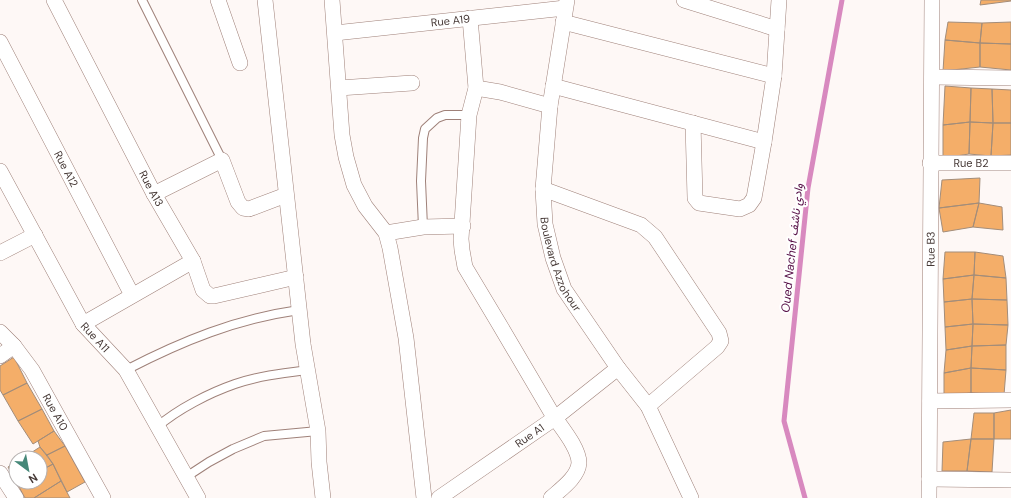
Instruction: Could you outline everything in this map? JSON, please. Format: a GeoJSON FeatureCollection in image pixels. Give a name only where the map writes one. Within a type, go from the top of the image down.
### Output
{"type":"FeatureCollection","features":[{"type":"Feature","properties":{"kind":"street","name":"Rue A13"},"geometry":{"type":"LineString","coordinates":[[54,0],[154,194],[193,261],[203,290],[210,296],[296,277]]}},
{"type":"Feature","properties":{"kind":"street"},"geometry":{"type":"LineString","coordinates":[[218,0],[240,63]]}},
{"type":"Feature","properties":{"kind":"street"},"geometry":{"type":"LineString","coordinates":[[265,0],[303,344],[318,431],[322,498]]}},
{"type":"Feature","properties":{"kind":"street"},"geometry":{"type":"LineString","coordinates":[[332,0],[342,136],[349,171],[354,186],[365,206],[386,233],[396,273],[406,338],[424,498]]}},
{"type":"Feature","properties":{"kind":"street"},"geometry":{"type":"LineString","coordinates":[[684,0],[777,29]]}},
{"type":"Feature","properties":{"kind":"street"},"geometry":{"type":"LineString","coordinates":[[693,123],[694,198],[696,201],[699,203],[740,209],[749,205],[754,198],[774,76],[779,0]]}},
{"type":"Feature","properties":{"kind":"street","name":"Rue B3"},"geometry":{"type":"LineString","coordinates":[[929,498],[932,0]]}},
{"type":"Feature","properties":{"kind":"street"},"geometry":{"type":"LineString","coordinates":[[565,10],[774,76]]}},
{"type":"Feature","properties":{"kind":"street","name":"Rue A19"},"geometry":{"type":"LineString","coordinates":[[335,33],[470,18],[565,10]]}},
{"type":"Feature","properties":{"kind":"street","name":"Boulevard Azzohour"},"geometry":{"type":"LineString","coordinates":[[565,10],[550,106],[543,189],[545,224],[553,258],[564,289],[618,368],[648,406],[690,498]]}},
{"type":"Feature","properties":{"kind":"street"},"geometry":{"type":"LineString","coordinates":[[470,18],[476,88],[469,115],[461,239],[462,250],[465,267],[579,457],[579,465],[572,477],[551,498]]}},
{"type":"Feature","properties":{"kind":"street","name":"Rue A12"},"geometry":{"type":"LineString","coordinates":[[0,42],[132,295]]}},
{"type":"Feature","properties":{"kind":"street"},"geometry":{"type":"LineString","coordinates":[[932,77],[1011,78]]}},
{"type":"Feature","properties":{"kind":"street"},"geometry":{"type":"LineString","coordinates":[[339,88],[412,83]]}},
{"type":"Feature","properties":{"kind":"street"},"geometry":{"type":"LineString","coordinates":[[553,86],[764,142]]}},
{"type":"Feature","properties":{"kind":"street"},"geometry":{"type":"LineString","coordinates":[[476,88],[500,92],[550,106]]}},
{"type":"Feature","properties":{"kind":"street"},"geometry":{"type":"LineString","coordinates":[[154,194],[222,160],[238,202],[243,208],[249,209],[286,195]]}},
{"type":"Feature","properties":{"kind":"street","name":"Rue B2"},"geometry":{"type":"LineString","coordinates":[[930,163],[1011,164]]}},
{"type":"Feature","properties":{"kind":"street","name":"Rue A11"},"geometry":{"type":"LineString","coordinates":[[0,171],[83,324],[126,370],[198,498]]}},
{"type":"Feature","properties":{"kind":"street"},"geometry":{"type":"LineString","coordinates":[[543,189],[641,225],[648,230],[655,237],[719,333],[721,341],[718,347],[648,406]]}},
{"type":"Feature","properties":{"kind":"street"},"geometry":{"type":"LineString","coordinates":[[386,233],[423,227],[463,226]]}},
{"type":"Feature","properties":{"kind":"street"},"geometry":{"type":"LineString","coordinates":[[0,253],[35,236]]}},
{"type":"Feature","properties":{"kind":"street"},"geometry":{"type":"LineString","coordinates":[[83,324],[193,261]]}},
{"type":"Feature","properties":{"kind":"street","name":"Rue A10"},"geometry":{"type":"LineString","coordinates":[[0,332],[14,346],[32,370],[103,498]]}},
{"type":"Feature","properties":{"kind":"street"},"geometry":{"type":"LineString","coordinates":[[0,356],[14,346]]}},
{"type":"Feature","properties":{"kind":"street","name":"Rue A1"},"geometry":{"type":"LineString","coordinates":[[439,498],[555,418],[618,368]]}},
{"type":"Feature","properties":{"kind":"street"},"geometry":{"type":"LineString","coordinates":[[930,401],[1011,400]]}},
{"type":"Feature","properties":{"kind":"street"},"geometry":{"type":"LineString","coordinates":[[0,473],[16,498]]}},
{"type":"Feature","properties":{"kind":"street"},"geometry":{"type":"LineString","coordinates":[[929,479],[1011,480]]}},
{"type":"Feature","properties":{"kind":"lane"},"geometry":{"type":"LineString","coordinates":[[142,0],[222,160]]}},
{"type":"Feature","properties":{"kind":"lane"},"geometry":{"type":"LineString","coordinates":[[423,227],[421,181],[423,138],[426,129],[437,118],[445,115],[469,115]]}},
{"type":"Feature","properties":{"kind":"lane"},"geometry":{"type":"LineString","coordinates":[[126,370],[182,344],[226,326],[300,310]]}},
{"type":"Feature","properties":{"kind":"lane"},"geometry":{"type":"LineString","coordinates":[[157,426],[171,415],[220,390],[236,384],[286,373],[308,370]]}},
{"type":"Feature","properties":{"kind":"lane"},"geometry":{"type":"LineString","coordinates":[[186,477],[233,449],[264,436],[318,431]]}},
{"type":"Feature","properties":{"kind":"building"},"geometry":{"type":"Polygon","coordinates":[[[981,0],[1011,0],[1011,1],[980,5],[981,0]]]}},
{"type":"Feature","properties":{"kind":"building"},"geometry":{"type":"Polygon","coordinates":[[[948,22],[982,23],[980,43],[945,40],[948,22]]]}},
{"type":"Feature","properties":{"kind":"building"},"geometry":{"type":"Polygon","coordinates":[[[1011,22],[1011,44],[980,43],[982,23],[1011,22]]]}},
{"type":"Feature","properties":{"kind":"building"},"geometry":{"type":"Polygon","coordinates":[[[945,40],[980,43],[980,67],[943,71],[945,40]]]}},
{"type":"Feature","properties":{"kind":"building"},"geometry":{"type":"Polygon","coordinates":[[[980,43],[1011,44],[1011,70],[980,67],[980,43]]]}},
{"type":"Feature","properties":{"kind":"building"},"geometry":{"type":"Polygon","coordinates":[[[945,86],[971,88],[970,122],[943,125],[945,86]]]}},
{"type":"Feature","properties":{"kind":"building"},"geometry":{"type":"Polygon","coordinates":[[[971,88],[992,89],[993,123],[970,122],[971,88]]]}},
{"type":"Feature","properties":{"kind":"building"},"geometry":{"type":"Polygon","coordinates":[[[992,89],[1011,90],[1011,123],[993,123],[992,89]]]}},
{"type":"Feature","properties":{"kind":"building"},"geometry":{"type":"Polygon","coordinates":[[[970,122],[993,123],[991,156],[969,154],[970,122]]]}},
{"type":"Feature","properties":{"kind":"building"},"geometry":{"type":"Polygon","coordinates":[[[970,122],[969,154],[943,158],[943,125],[970,122]]]}},
{"type":"Feature","properties":{"kind":"building"},"geometry":{"type":"Polygon","coordinates":[[[993,123],[1011,123],[1011,155],[991,156],[993,123]]]}},
{"type":"Feature","properties":{"kind":"building"},"geometry":{"type":"Polygon","coordinates":[[[980,178],[979,203],[939,208],[942,180],[980,178]]]}},
{"type":"Feature","properties":{"kind":"building"},"geometry":{"type":"Polygon","coordinates":[[[979,203],[1002,207],[1003,230],[973,227],[979,203]]]}},
{"type":"Feature","properties":{"kind":"building"},"geometry":{"type":"Polygon","coordinates":[[[979,203],[973,227],[943,232],[939,208],[979,203]]]}},
{"type":"Feature","properties":{"kind":"building"},"geometry":{"type":"Polygon","coordinates":[[[945,252],[975,252],[974,275],[943,279],[945,252]]]}},
{"type":"Feature","properties":{"kind":"building"},"geometry":{"type":"Polygon","coordinates":[[[975,252],[1003,256],[1006,278],[974,275],[975,252]]]}},
{"type":"Feature","properties":{"kind":"building"},"geometry":{"type":"Polygon","coordinates":[[[974,275],[972,299],[944,302],[943,279],[974,275]]]}},
{"type":"Feature","properties":{"kind":"building"},"geometry":{"type":"Polygon","coordinates":[[[974,275],[1006,278],[1007,300],[972,299],[974,275]]]}},
{"type":"Feature","properties":{"kind":"building"},"geometry":{"type":"Polygon","coordinates":[[[972,299],[1007,300],[1008,325],[973,324],[972,299]]]}},
{"type":"Feature","properties":{"kind":"building"},"geometry":{"type":"Polygon","coordinates":[[[972,299],[973,324],[945,327],[944,302],[972,299]]]}},
{"type":"Feature","properties":{"kind":"building"},"geometry":{"type":"Polygon","coordinates":[[[973,324],[972,346],[946,350],[945,327],[973,324]]]}},
{"type":"Feature","properties":{"kind":"building"},"geometry":{"type":"Polygon","coordinates":[[[973,324],[1008,325],[1006,345],[972,346],[973,324]]]}},
{"type":"Feature","properties":{"kind":"building"},"geometry":{"type":"Polygon","coordinates":[[[1006,345],[1006,370],[971,368],[972,346],[1006,345]]]}},
{"type":"Feature","properties":{"kind":"building"},"geometry":{"type":"Polygon","coordinates":[[[972,346],[971,368],[944,373],[946,350],[972,346]]]}},
{"type":"Feature","properties":{"kind":"building"},"geometry":{"type":"Polygon","coordinates":[[[14,357],[27,383],[3,395],[0,390],[0,366],[14,357]]]}},
{"type":"Feature","properties":{"kind":"building"},"geometry":{"type":"Polygon","coordinates":[[[971,368],[971,393],[944,396],[944,373],[971,368]]]}},
{"type":"Feature","properties":{"kind":"building"},"geometry":{"type":"Polygon","coordinates":[[[971,368],[1006,370],[1004,395],[971,393],[971,368]]]}},
{"type":"Feature","properties":{"kind":"building"},"geometry":{"type":"Polygon","coordinates":[[[27,383],[42,409],[18,421],[3,395],[27,383]]]}},
{"type":"Feature","properties":{"kind":"building"},"geometry":{"type":"Polygon","coordinates":[[[42,409],[54,431],[33,444],[18,421],[42,409]]]}},
{"type":"Feature","properties":{"kind":"building"},"geometry":{"type":"Polygon","coordinates":[[[1011,410],[1011,439],[994,439],[994,413],[1011,410]]]}},
{"type":"Feature","properties":{"kind":"building"},"geometry":{"type":"Polygon","coordinates":[[[974,413],[994,413],[994,439],[971,439],[974,413]]]}},
{"type":"Feature","properties":{"kind":"building"},"geometry":{"type":"Polygon","coordinates":[[[54,431],[65,446],[48,454],[48,450],[43,450],[38,441],[54,431]]]}},
{"type":"Feature","properties":{"kind":"building"},"geometry":{"type":"Polygon","coordinates":[[[971,439],[994,439],[992,472],[967,471],[971,439]]]}},
{"type":"Feature","properties":{"kind":"building"},"geometry":{"type":"Polygon","coordinates":[[[971,439],[967,471],[942,471],[943,442],[971,439]]]}},
{"type":"Feature","properties":{"kind":"building"},"geometry":{"type":"Polygon","coordinates":[[[65,446],[85,482],[67,492],[48,454],[65,446]]]}},
{"type":"Feature","properties":{"kind":"building"},"geometry":{"type":"Polygon","coordinates":[[[40,447],[42,450],[35,450],[40,447]]]}},
{"type":"Feature","properties":{"kind":"building"},"geometry":{"type":"Polygon","coordinates":[[[48,457],[53,464],[48,467],[48,457]]]}},
{"type":"Feature","properties":{"kind":"building"},"geometry":{"type":"Polygon","coordinates":[[[53,464],[61,481],[48,489],[48,467],[53,464]]]}},
{"type":"Feature","properties":{"kind":"building"},"geometry":{"type":"Polygon","coordinates":[[[61,481],[70,498],[34,498],[61,481]]]}},
{"type":"Feature","properties":{"kind":"building"},"geometry":{"type":"Polygon","coordinates":[[[21,490],[47,490],[34,498],[25,498],[21,490]]]}},
{"type":"Feature","properties":{"kind":"waterway","name":"Oued Nachef وادي ناشف"},"geometry":{"type":"LineString","coordinates":[[805,498],[784,421],[808,188],[842,0]]}}]}
